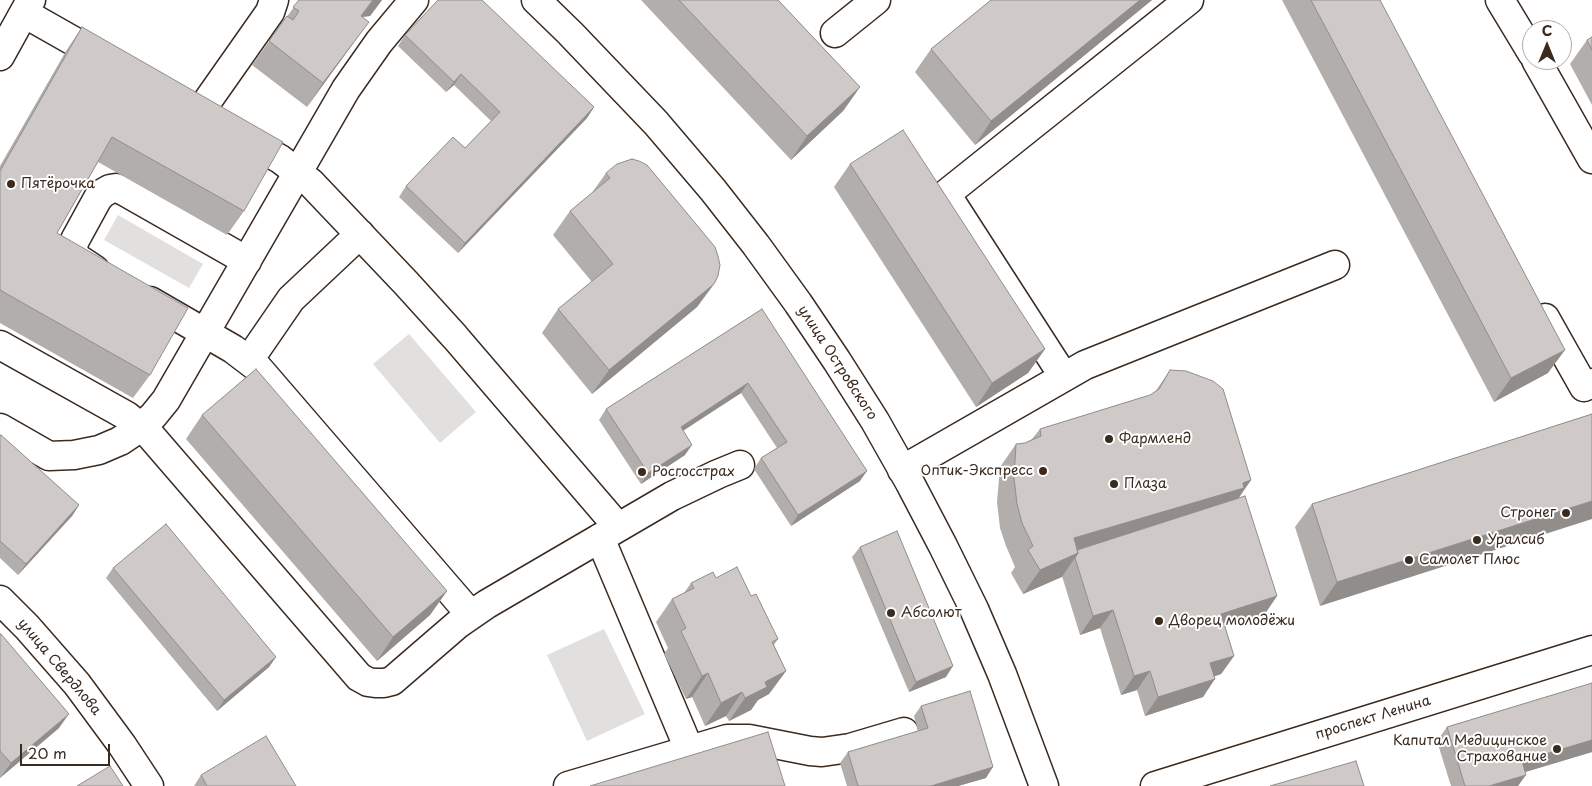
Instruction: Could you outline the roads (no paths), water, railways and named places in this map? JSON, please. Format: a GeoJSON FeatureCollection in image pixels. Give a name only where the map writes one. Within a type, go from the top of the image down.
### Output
{"type":"FeatureCollection","features":[{"type":"Feature","properties":{"kind":"street"},"geometry":{"type":"LineString","coordinates":[[199,113],[270,12],[274,0]]}},
{"type":"Feature","properties":{"kind":"street"},"geometry":{"type":"LineString","coordinates":[[0,428],[49,456],[74,455],[100,450],[141,427],[153,416],[166,400],[206,333],[355,75],[379,42],[414,0]]}},
{"type":"Feature","properties":{"kind":"street","name":"улица Островского"},"geometry":{"type":"LineString","coordinates":[[536,0],[656,123],[713,190],[756,245],[838,362],[902,470],[974,609],[1002,674],[1044,786]]}},
{"type":"Feature","properties":{"kind":"street"},"geometry":{"type":"LineString","coordinates":[[835,33],[876,0]]}},
{"type":"Feature","properties":{"kind":"street"},"geometry":{"type":"LineString","coordinates":[[1064,377],[946,194],[1189,0]]}},
{"type":"Feature","properties":{"kind":"street"},"geometry":{"type":"LineString","coordinates":[[1500,0],[1522,36]]}},
{"type":"Feature","properties":{"kind":"street"},"geometry":{"type":"LineString","coordinates":[[0,56],[27,7],[124,70]]}},
{"type":"Feature","properties":{"kind":"street"},"geometry":{"type":"LineString","coordinates":[[1542,70],[1592,159]]}},
{"type":"Feature","properties":{"kind":"street"},"geometry":{"type":"LineString","coordinates":[[174,99],[280,159],[310,182],[455,337],[609,532],[689,749]]}},
{"type":"Feature","properties":{"kind":"street"},"geometry":{"type":"LineString","coordinates":[[247,261],[116,188],[110,189],[98,198],[73,246],[74,253],[83,263],[234,349],[249,360],[471,615]]}},
{"type":"Feature","properties":{"kind":"street"},"geometry":{"type":"LineString","coordinates":[[249,360],[291,299],[360,234]]}},
{"type":"Feature","properties":{"kind":"street"},"geometry":{"type":"LineString","coordinates":[[902,470],[1085,365],[1335,265]]}},
{"type":"Feature","properties":{"kind":"street"},"geometry":{"type":"LineString","coordinates":[[1531,292],[1584,387],[1592,383]]}},
{"type":"Feature","properties":{"kind":"street"},"geometry":{"type":"LineString","coordinates":[[0,345],[127,416],[141,427],[160,446],[359,677],[374,683],[392,681],[471,615],[609,532],[672,496],[740,464]]}},
{"type":"Feature","properties":{"kind":"street","name":"улица Свердлова"},"geometry":{"type":"LineString","coordinates":[[0,600],[27,627],[77,684],[122,745],[149,786]]}},
{"type":"Feature","properties":{"kind":"street","name":"проспект Ленина"},"geometry":{"type":"LineString","coordinates":[[1155,786],[1592,650]]}},
{"type":"Feature","properties":{"kind":"street"},"geometry":{"type":"LineString","coordinates":[[568,786],[727,739],[749,739],[822,752],[850,748],[904,732]]}},
{"type":"Feature","properties":{"kind":"place","name":"Пятёрочка"},"geometry":{"type":"Point","coordinates":[11,184]}},
{"type":"Feature","properties":{"kind":"place","name":"Фармленд"},"geometry":{"type":"Point","coordinates":[1109,439]}},
{"type":"Feature","properties":{"kind":"place","name":"Оптик-Экспресс"},"geometry":{"type":"Point","coordinates":[1043,471]}},
{"type":"Feature","properties":{"kind":"place","name":"Росгосстрах"},"geometry":{"type":"Point","coordinates":[642,472]}},
{"type":"Feature","properties":{"kind":"place","name":"Плаза"},"geometry":{"type":"Point","coordinates":[1114,484]}},
{"type":"Feature","properties":{"kind":"place","name":"Стронег"},"geometry":{"type":"Point","coordinates":[1566,513]}},
{"type":"Feature","properties":{"kind":"place","name":"Уралсиб"},"geometry":{"type":"Point","coordinates":[1477,540]}},
{"type":"Feature","properties":{"kind":"place","name":"Самолет Плюс"},"geometry":{"type":"Point","coordinates":[1409,560]}},
{"type":"Feature","properties":{"kind":"place","name":"Абсолют"},"geometry":{"type":"Point","coordinates":[891,613]}},
{"type":"Feature","properties":{"kind":"place","name":"Дворец молодёжи"},"geometry":{"type":"Point","coordinates":[1159,621]}},
{"type":"Feature","properties":{"kind":"place","name":"Капитал Медицинское Страхование"},"geometry":{"type":"Point","coordinates":[1557,749]}}]}
